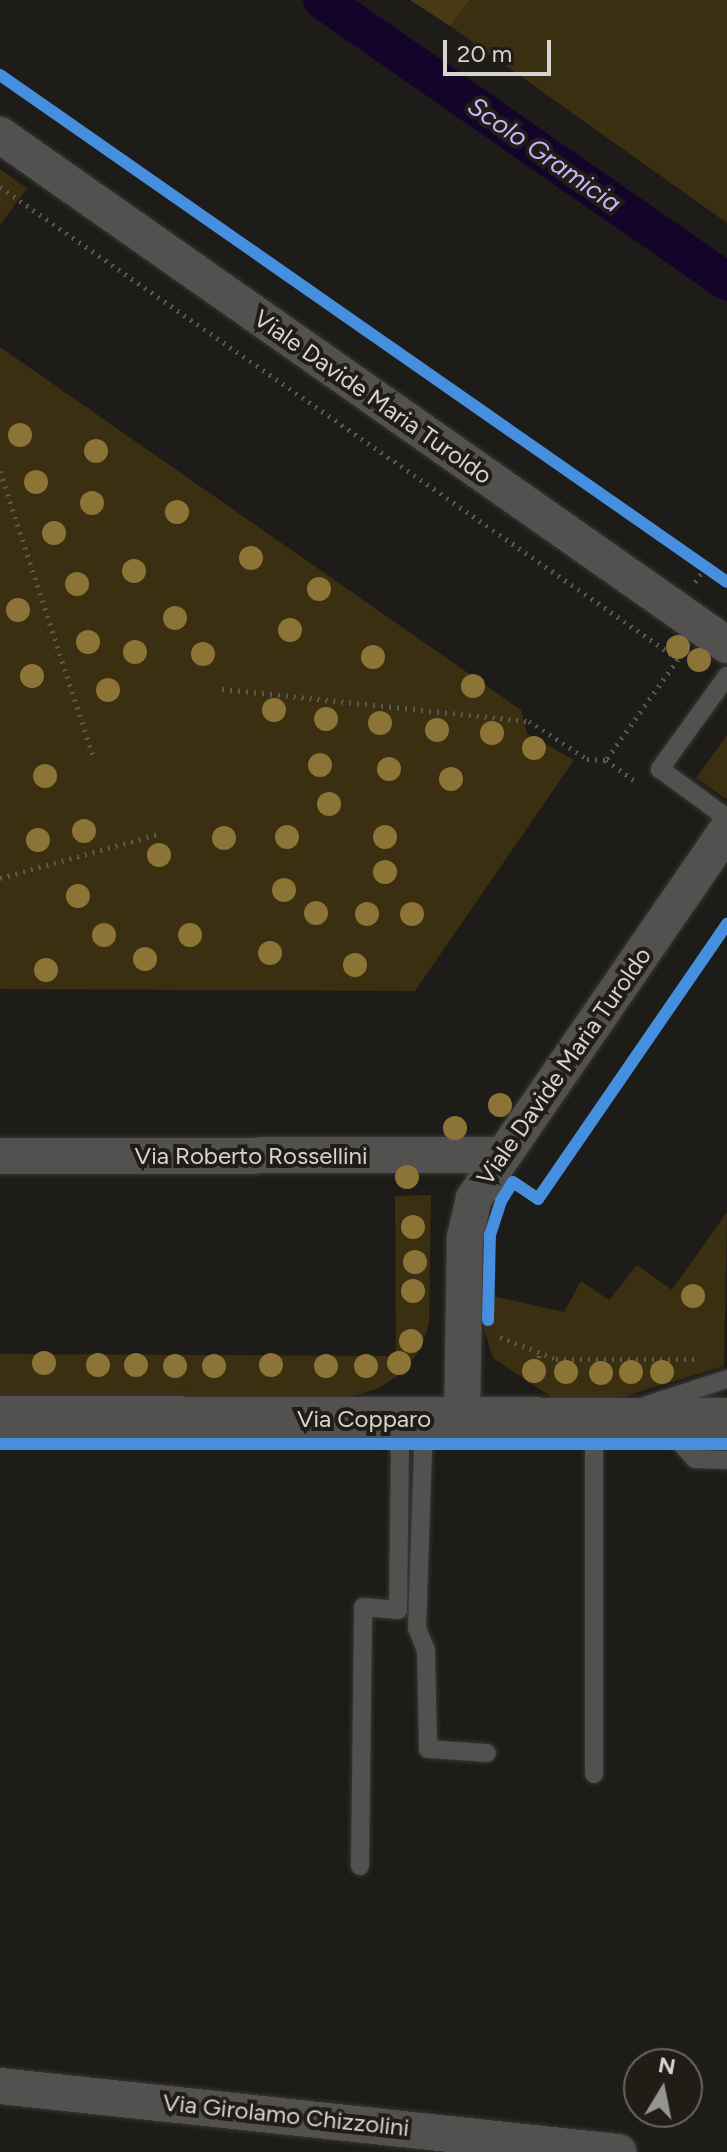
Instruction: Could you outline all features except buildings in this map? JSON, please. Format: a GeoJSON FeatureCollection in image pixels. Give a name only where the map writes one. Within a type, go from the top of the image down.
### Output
{"type":"FeatureCollection","features":[{"type":"Feature","properties":{"kind":"street","name":"Viale Davide Maria Turoldo"},"geometry":{"type":"LineString","coordinates":[[6,144],[727,645]]}},
{"type":"Feature","properties":{"kind":"street","name":"Viale Davide Maria Turoldo"},"geometry":{"type":"LineString","coordinates":[[427,1419],[463,1320],[469,1211],[501,1155],[727,830]]}},
{"type":"Feature","properties":{"kind":"street","name":"Via Roberto Rossellini"},"geometry":{"type":"LineString","coordinates":[[0,1156],[501,1155]]}},
{"type":"Feature","properties":{"kind":"street","name":"Via Copparo"},"geometry":{"type":"LineString","coordinates":[[0,1418],[727,1420]]}},
{"type":"Feature","properties":{"kind":"street","name":"Via Girolamo Chizzolini"},"geometry":{"type":"LineString","coordinates":[[0,2086],[618,2152]]}},
{"type":"Feature","properties":{"kind":"lane"},"geometry":{"type":"LineString","coordinates":[[727,676],[660,769],[727,818]]}},
{"type":"Feature","properties":{"kind":"lane"},"geometry":{"type":"LineString","coordinates":[[594,1774],[601,1420],[727,1379]]}},
{"type":"Feature","properties":{"kind":"lane"},"geometry":{"type":"LineString","coordinates":[[427,1419],[417,1628],[426,1650],[428,1749],[487,1753]]}},
{"type":"Feature","properties":{"kind":"lane"},"geometry":{"type":"LineString","coordinates":[[360,1866],[363,1607],[398,1610],[400,1454],[427,1419]]}},
{"type":"Feature","properties":{"kind":"lane"},"geometry":{"type":"LineString","coordinates":[[660,1420],[695,1459],[727,1460]]}},
{"type":"Feature","properties":{"kind":"path"},"geometry":{"type":"LineString","coordinates":[[0,187],[678,659],[606,760]]}},
{"type":"Feature","properties":{"kind":"path"},"geometry":{"type":"LineString","coordinates":[[0,471],[93,756]]}},
{"type":"Feature","properties":{"kind":"path"},"geometry":{"type":"LineString","coordinates":[[692,558],[716,575]]}},
{"type":"Feature","properties":{"kind":"path"},"geometry":{"type":"LineString","coordinates":[[222,689],[529,721],[587,759],[606,760],[643,787]]}},
{"type":"Feature","properties":{"kind":"path"},"geometry":{"type":"LineString","coordinates":[[0,878],[162,833]]}},
{"type":"Feature","properties":{"kind":"path"},"geometry":{"type":"LineString","coordinates":[[463,1320],[488,1320],[493,1332],[510,1344],[556,1359],[711,1359]]}},
{"type":"Feature","properties":{"kind":"shaded area"},"geometry":{"type":"Polygon","coordinates":[[[410,0],[470,0],[450,26],[410,0]]]}},
{"type":"Feature","properties":{"kind":"shaded area"},"geometry":{"type":"Polygon","coordinates":[[[470,0],[727,0],[727,223],[450,26],[470,0]]]}},
{"type":"Feature","properties":{"kind":"shaded area"},"geometry":{"type":"Polygon","coordinates":[[[0,169],[27,188],[0,225],[0,169]]]}},
{"type":"Feature","properties":{"kind":"shaded area"},"geometry":{"type":"Polygon","coordinates":[[[0,347],[521,710],[527,734],[574,760],[415,991],[0,989],[0,347]]]}},
{"type":"Feature","properties":{"kind":"shaded area"},"geometry":{"type":"Polygon","coordinates":[[[727,735],[727,798],[726,799],[696,778],[727,735]]]}},
{"type":"Feature","properties":{"kind":"shaded area"},"geometry":{"type":"Polygon","coordinates":[[[431,1195],[429,1323],[421,1349],[399,1375],[377,1389],[347,1397],[0,1396],[0,1354],[396,1356],[395,1196],[431,1195]]]}},
{"type":"Feature","properties":{"kind":"shaded area"},"geometry":{"type":"Polygon","coordinates":[[[727,1212],[724,1366],[619,1398],[555,1399],[493,1358],[483,1325],[483,1294],[564,1312],[581,1281],[609,1300],[637,1265],[672,1290],[727,1212]]]}},
{"type":"Feature","properties":{"kind":"waterway","name":"Scolo Gramicia"},"geometry":{"type":"LineString","coordinates":[[322,0],[727,282]]}},
{"type":"Feature","properties":{"kind":"cycle path"},"geometry":{"type":"LineString","coordinates":[[0,75],[727,582]]}},
{"type":"Feature","properties":{"kind":"cycle path"},"geometry":{"type":"LineString","coordinates":[[488,1320],[490,1235],[501,1201],[513,1182],[538,1199],[727,924]]}},
{"type":"Feature","properties":{"kind":"cycle path"},"geometry":{"type":"LineString","coordinates":[[0,1444],[727,1444]]}}]}
